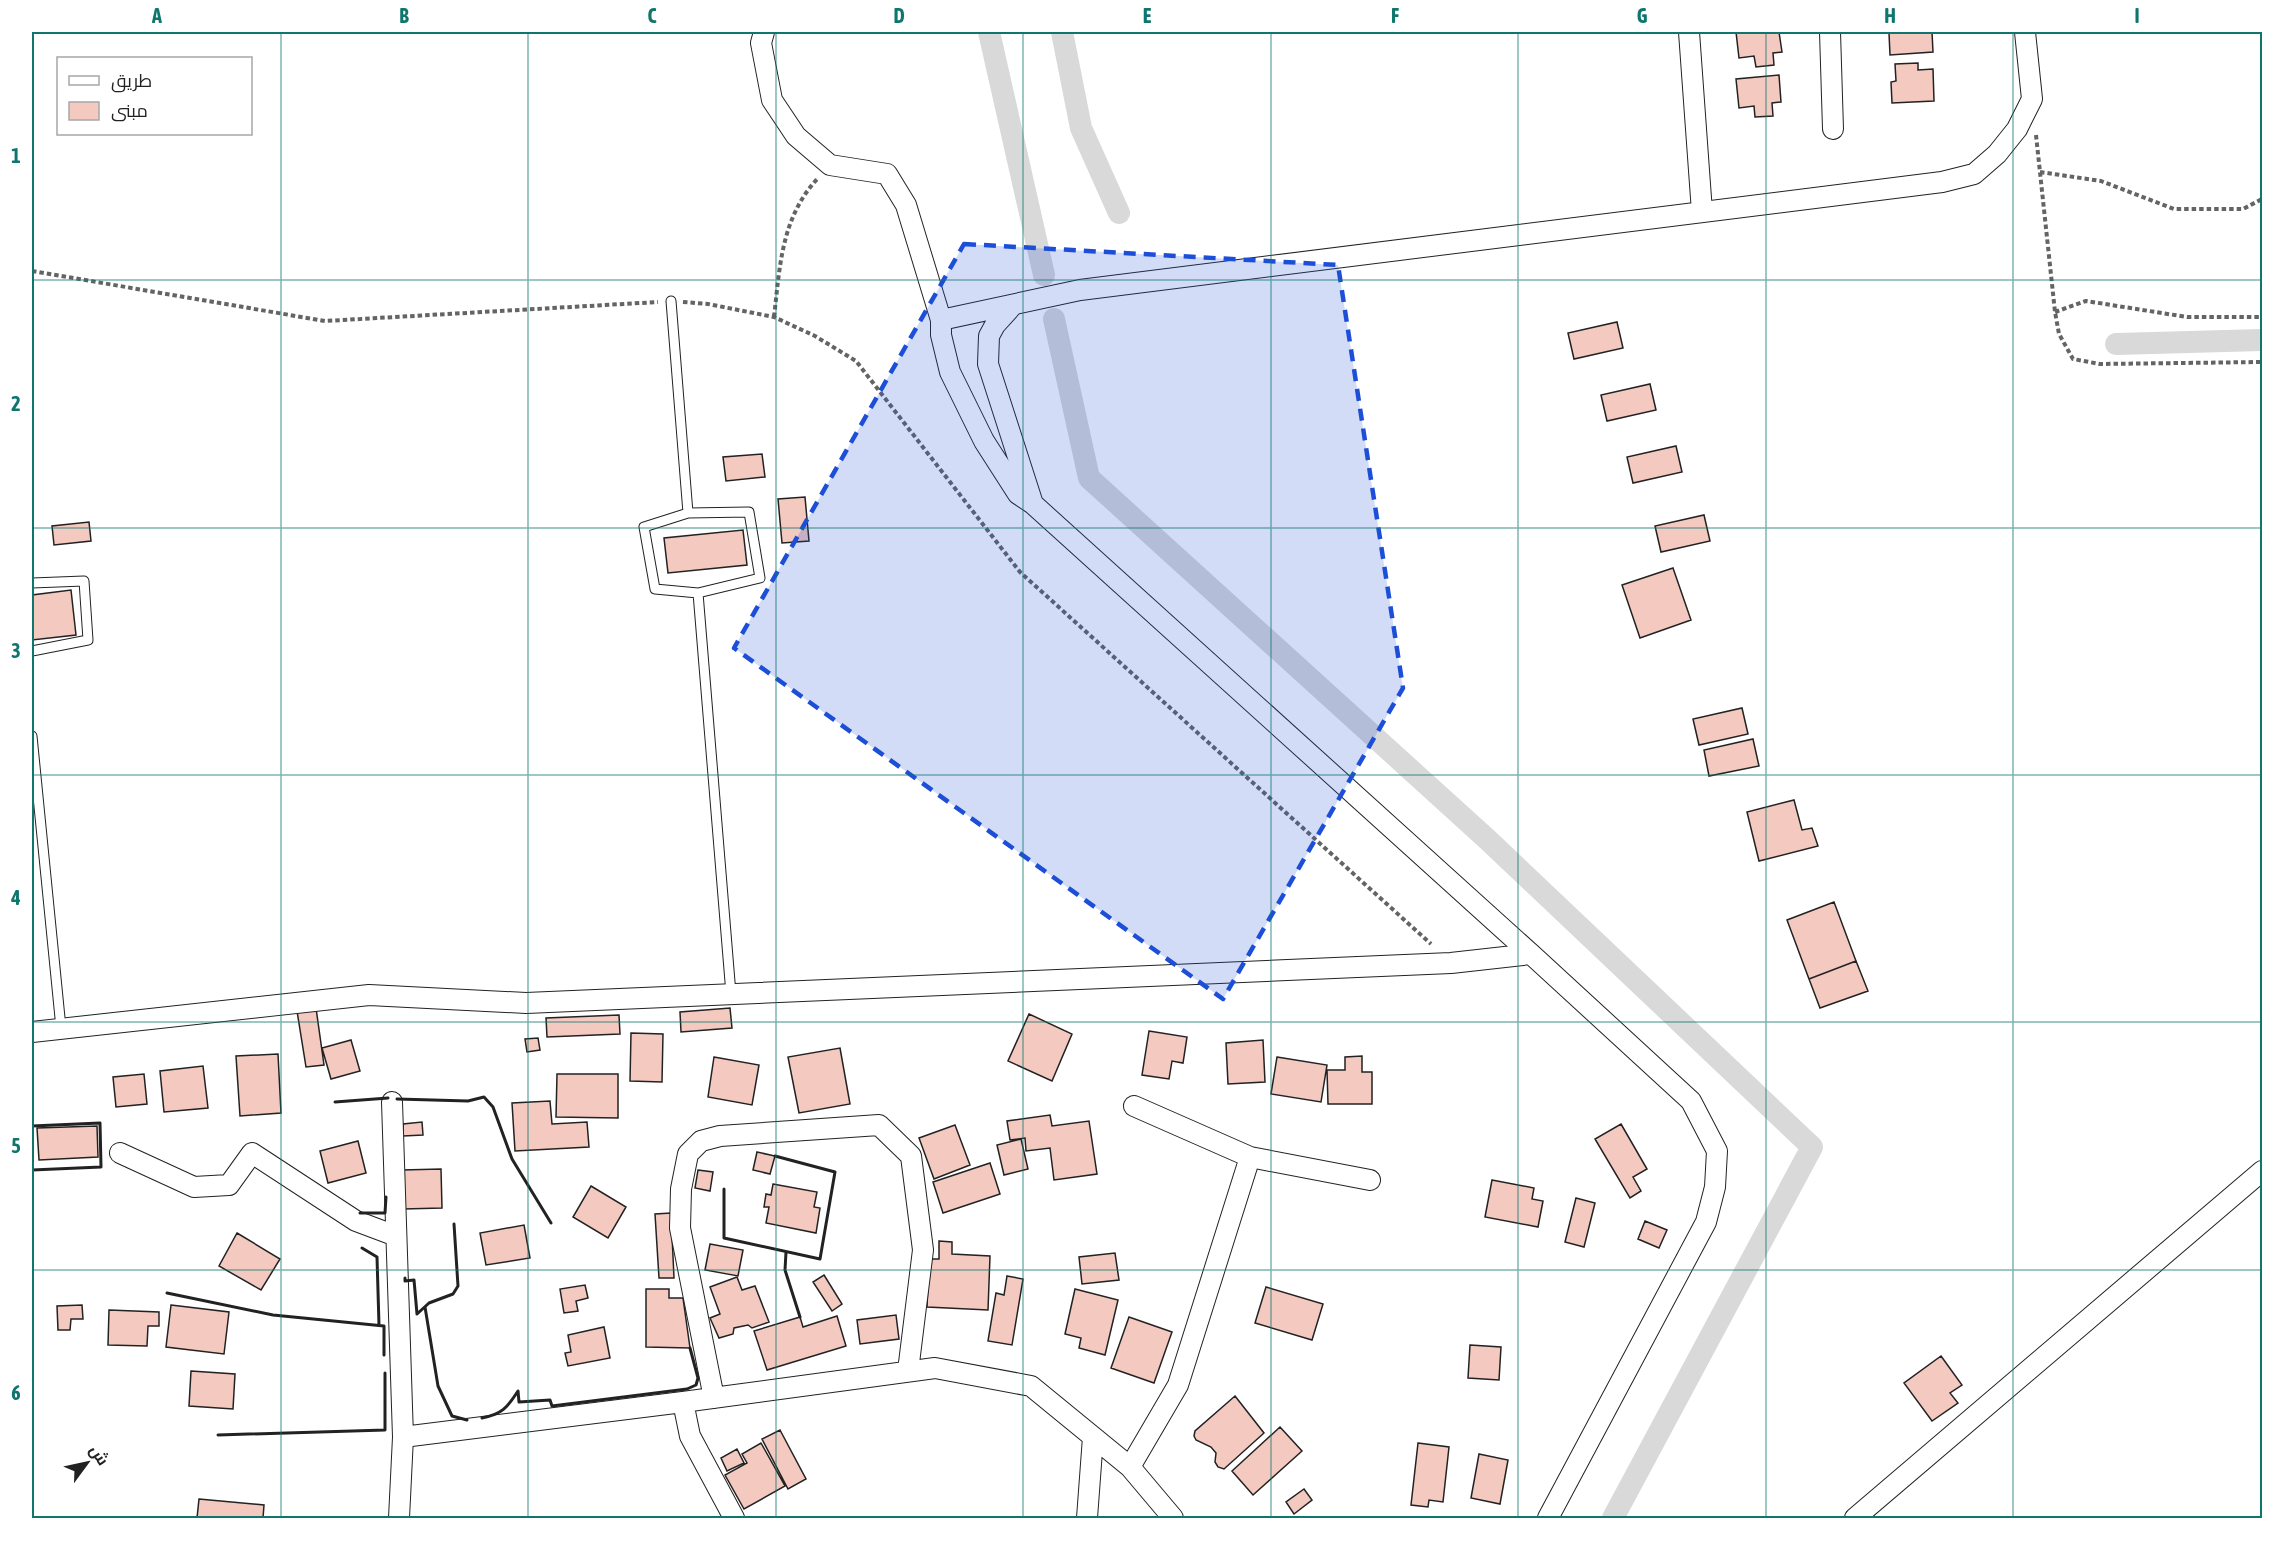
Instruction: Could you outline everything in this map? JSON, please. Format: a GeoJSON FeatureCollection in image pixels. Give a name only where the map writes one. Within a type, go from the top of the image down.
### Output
{"type":"FeatureCollection","features":[{"type":"Feature","properties":{"kind":"street"},"geometry":{"type":"LineString","coordinates":[[764,32],[761,43],[772,100],[796,136],[830,165],[887,174],[906,205],[941,320],[940,335],[950,372],[984,441],[1018,494],[1033,504],[1531,954],[1690,1101],[1717,1150],[1715,1187],[1706,1222],[1548,1518]]}},
{"type":"Feature","properties":{"kind":"street"},"geometry":{"type":"LineString","coordinates":[[1689,32],[1702,212]]}},
{"type":"Feature","properties":{"kind":"street"},"geometry":{"type":"LineString","coordinates":[[1830,32],[1833,129]]}},
{"type":"Feature","properties":{"kind":"street"},"geometry":{"type":"LineString","coordinates":[[941,320],[1080,290],[1942,182],[1974,174],[1997,154],[2017,129],[2032,99],[2025,32]]}},
{"type":"Feature","properties":{"kind":"street"},"geometry":{"type":"LineString","coordinates":[[1013,305],[995,325],[989,336],[988,364],[1033,504]]}},
{"type":"Feature","properties":{"kind":"street"},"geometry":{"type":"LineString","coordinates":[[32,1032],[369,995],[526,1003],[1451,963],[1531,954]]}},
{"type":"Feature","properties":{"kind":"street"},"geometry":{"type":"LineString","coordinates":[[392,1101],[403,1437],[399,1518]]}},
{"type":"Feature","properties":{"kind":"street"},"geometry":{"type":"LineString","coordinates":[[1134,1106],[1250,1157],[1370,1180]]}},
{"type":"Feature","properties":{"kind":"street"},"geometry":{"type":"LineString","coordinates":[[714,1398],[680,1228],[681,1189],[688,1154],[701,1140],[720,1136],[879,1125],[911,1156],[923,1250],[908,1371]]}},
{"type":"Feature","properties":{"kind":"street"},"geometry":{"type":"LineString","coordinates":[[120,1153],[194,1187],[229,1185],[252,1153],[356,1221],[396,1236]]}},
{"type":"Feature","properties":{"kind":"street"},"geometry":{"type":"LineString","coordinates":[[1130,1467],[1178,1385],[1250,1157]]}},
{"type":"Feature","properties":{"kind":"street"},"geometry":{"type":"LineString","coordinates":[[1855,1518],[2262,1171]]}},
{"type":"Feature","properties":{"kind":"street"},"geometry":{"type":"LineString","coordinates":[[403,1437],[935,1368],[1031,1386],[1130,1467],[1173,1518]]}},
{"type":"Feature","properties":{"kind":"street"},"geometry":{"type":"LineString","coordinates":[[683,1402],[690,1436],[734,1518]]}},
{"type":"Feature","properties":{"kind":"street"},"geometry":{"type":"LineString","coordinates":[[1087,1518],[1093,1437]]}},
{"type":"Feature","properties":{"kind":"lane"},"geometry":{"type":"LineString","coordinates":[[671,302],[688,513]]}},
{"type":"Feature","properties":{"kind":"lane"},"geometry":{"type":"LineString","coordinates":[[749,512],[760,578],[698,593],[655,590],[644,527],[688,513],[749,512]]}},
{"type":"Feature","properties":{"kind":"lane"},"geometry":{"type":"LineString","coordinates":[[32,583],[84,581],[88,640],[32,651]]}},
{"type":"Feature","properties":{"kind":"lane"},"geometry":{"type":"LineString","coordinates":[[698,593],[731,994]]}},
{"type":"Feature","properties":{"kind":"lane"},"geometry":{"type":"LineString","coordinates":[[32,736],[61,1028]]}},
{"type":"Feature","properties":{"kind":"path"},"geometry":{"type":"LineString","coordinates":[[2036,130],[2055,312],[2060,334],[2073,359],[2100,364],[2262,362]]}},
{"type":"Feature","properties":{"kind":"path"},"geometry":{"type":"LineString","coordinates":[[774,317],[779,270],[787,228],[807,190],[830,165]]}},
{"type":"Feature","properties":{"kind":"path"},"geometry":{"type":"LineString","coordinates":[[2040,172],[2101,181],[2174,209],[2243,210],[2262,199]]}},
{"type":"Feature","properties":{"kind":"path"},"geometry":{"type":"LineString","coordinates":[[32,271],[325,321],[671,302],[708,304],[774,317],[815,336],[856,361],[1020,572],[1451,963]]}},
{"type":"Feature","properties":{"kind":"path"},"geometry":{"type":"LineString","coordinates":[[2055,312],[2086,301],[2187,316],[2262,316]]}},
{"type":"Feature","properties":{"kind":"highlighted area"},"geometry":{"type":"Polygon","coordinates":[[[964,244],[1338,265],[1403,688],[1223,999],[734,648],[964,244]]]}},
{"type":"Feature","properties":{"kind":"building"},"geometry":{"type":"Polygon","coordinates":[[[1736,32],[1779,32],[1782,52],[1773,53],[1774,65],[1756,67],[1754,56],[1739,58],[1736,32]]]}},
{"type":"Feature","properties":{"kind":"building"},"geometry":{"type":"Polygon","coordinates":[[[1932,32],[1933,52],[1890,55],[1889,33],[1932,32]]]}},
{"type":"Feature","properties":{"kind":"building"},"geometry":{"type":"Polygon","coordinates":[[[1918,63],[1918,70],[1933,69],[1934,101],[1892,103],[1891,82],[1896,81],[1895,64],[1918,63]]]}},
{"type":"Feature","properties":{"kind":"building"},"geometry":{"type":"Polygon","coordinates":[[[1779,75],[1781,102],[1772,103],[1773,116],[1755,117],[1754,106],[1739,108],[1736,79],[1779,75]]]}},
{"type":"Feature","properties":{"kind":"building"},"geometry":{"type":"Polygon","coordinates":[[[1617,322],[1623,348],[1574,359],[1568,333],[1617,322]]]}},
{"type":"Feature","properties":{"kind":"building"},"geometry":{"type":"Polygon","coordinates":[[[1650,384],[1656,410],[1607,421],[1601,395],[1650,384]]]}},
{"type":"Feature","properties":{"kind":"building"},"geometry":{"type":"Polygon","coordinates":[[[1676,446],[1682,472],[1633,483],[1627,457],[1676,446]]]}},
{"type":"Feature","properties":{"kind":"building"},"geometry":{"type":"Polygon","coordinates":[[[762,454],[765,477],[726,481],[723,457],[762,454]]]}},
{"type":"Feature","properties":{"kind":"building"},"geometry":{"type":"Polygon","coordinates":[[[805,497],[809,541],[782,543],[778,499],[805,497]]]}},
{"type":"Feature","properties":{"kind":"building"},"geometry":{"type":"Polygon","coordinates":[[[1704,515],[1710,541],[1661,552],[1655,526],[1704,515]]]}},
{"type":"Feature","properties":{"kind":"building"},"geometry":{"type":"Polygon","coordinates":[[[89,522],[91,541],[54,545],[52,526],[89,522]]]}},
{"type":"Feature","properties":{"kind":"building"},"geometry":{"type":"Polygon","coordinates":[[[743,530],[747,565],[668,573],[664,538],[743,530]]]}},
{"type":"Feature","properties":{"kind":"building"},"geometry":{"type":"Polygon","coordinates":[[[1673,568],[1691,620],[1640,638],[1622,585],[1673,568]]]}},
{"type":"Feature","properties":{"kind":"building"},"geometry":{"type":"Polygon","coordinates":[[[71,590],[76,635],[32,640],[32,595],[71,590]]]}},
{"type":"Feature","properties":{"kind":"building"},"geometry":{"type":"Polygon","coordinates":[[[1742,708],[1748,734],[1699,745],[1693,719],[1742,708]]]}},
{"type":"Feature","properties":{"kind":"building"},"geometry":{"type":"Polygon","coordinates":[[[1753,739],[1759,766],[1709,776],[1704,750],[1753,739]]]}},
{"type":"Feature","properties":{"kind":"building"},"geometry":{"type":"Polygon","coordinates":[[[1794,800],[1802,830],[1812,828],[1818,846],[1759,861],[1747,812],[1794,800]]]}},
{"type":"Feature","properties":{"kind":"building"},"geometry":{"type":"Polygon","coordinates":[[[1834,902],[1856,961],[1809,979],[1787,920],[1834,902]]]}},
{"type":"Feature","properties":{"kind":"building"},"geometry":{"type":"Polygon","coordinates":[[[1856,961],[1868,991],[1820,1008],[1809,979],[1856,961]]]}},
{"type":"Feature","properties":{"kind":"building"},"geometry":{"type":"Polygon","coordinates":[[[316,1008],[324,1065],[306,1067],[297,1011],[316,1008]]]}},
{"type":"Feature","properties":{"kind":"building"},"geometry":{"type":"Polygon","coordinates":[[[730,1008],[732,1028],[681,1032],[680,1012],[730,1008]]]}},
{"type":"Feature","properties":{"kind":"building"},"geometry":{"type":"Polygon","coordinates":[[[1029,1014],[1072,1034],[1052,1081],[1008,1061],[1029,1014]]]}},
{"type":"Feature","properties":{"kind":"building"},"geometry":{"type":"Polygon","coordinates":[[[619,1015],[620,1034],[547,1037],[546,1018],[619,1015]]]}},
{"type":"Feature","properties":{"kind":"building"},"geometry":{"type":"Polygon","coordinates":[[[1149,1031],[1187,1037],[1183,1063],[1172,1061],[1169,1079],[1142,1075],[1149,1031]]]}},
{"type":"Feature","properties":{"kind":"building"},"geometry":{"type":"Polygon","coordinates":[[[631,1033],[663,1034],[662,1082],[630,1081],[631,1033]]]}},
{"type":"Feature","properties":{"kind":"building"},"geometry":{"type":"Polygon","coordinates":[[[538,1038],[540,1050],[527,1052],[525,1039],[538,1038]]]}},
{"type":"Feature","properties":{"kind":"building"},"geometry":{"type":"Polygon","coordinates":[[[351,1040],[360,1071],[331,1079],[322,1048],[351,1040]]]}},
{"type":"Feature","properties":{"kind":"building"},"geometry":{"type":"Polygon","coordinates":[[[1263,1040],[1265,1082],[1228,1084],[1226,1043],[1263,1040]]]}},
{"type":"Feature","properties":{"kind":"building"},"geometry":{"type":"Polygon","coordinates":[[[840,1048],[850,1104],[799,1113],[788,1057],[840,1048]]]}},
{"type":"Feature","properties":{"kind":"building"},"geometry":{"type":"Polygon","coordinates":[[[278,1054],[281,1113],[240,1116],[236,1056],[278,1054]]]}},
{"type":"Feature","properties":{"kind":"building"},"geometry":{"type":"Polygon","coordinates":[[[1362,1056],[1362,1072],[1372,1072],[1372,1104],[1328,1104],[1327,1070],[1345,1070],[1345,1057],[1362,1056]]]}},
{"type":"Feature","properties":{"kind":"building"},"geometry":{"type":"Polygon","coordinates":[[[714,1057],[759,1065],[752,1105],[708,1097],[714,1057]]]}},
{"type":"Feature","properties":{"kind":"building"},"geometry":{"type":"Polygon","coordinates":[[[1277,1057],[1327,1065],[1321,1102],[1271,1094],[1277,1057]]]}},
{"type":"Feature","properties":{"kind":"building"},"geometry":{"type":"Polygon","coordinates":[[[203,1066],[208,1108],[164,1112],[160,1071],[203,1066]]]}},
{"type":"Feature","properties":{"kind":"building"},"geometry":{"type":"Polygon","coordinates":[[[144,1074],[147,1104],[116,1107],[113,1077],[144,1074]]]}},
{"type":"Feature","properties":{"kind":"building"},"geometry":{"type":"Polygon","coordinates":[[[557,1074],[618,1074],[618,1118],[556,1117],[557,1074]]]}},
{"type":"Feature","properties":{"kind":"building"},"geometry":{"type":"Polygon","coordinates":[[[550,1101],[552,1124],[587,1122],[589,1147],[515,1151],[512,1103],[550,1101]]]}},
{"type":"Feature","properties":{"kind":"building"},"geometry":{"type":"Polygon","coordinates":[[[1050,1115],[1052,1126],[1089,1121],[1097,1174],[1054,1180],[1050,1148],[1026,1151],[1025,1138],[1010,1140],[1007,1121],[1050,1115]]]}},
{"type":"Feature","properties":{"kind":"building"},"geometry":{"type":"Polygon","coordinates":[[[422,1122],[423,1135],[403,1136],[403,1124],[422,1122]]]}},
{"type":"Feature","properties":{"kind":"building"},"geometry":{"type":"Polygon","coordinates":[[[1621,1124],[1647,1169],[1633,1177],[1641,1191],[1630,1198],[1595,1139],[1621,1124]]]}},
{"type":"Feature","properties":{"kind":"building"},"geometry":{"type":"Polygon","coordinates":[[[955,1125],[970,1165],[934,1179],[919,1138],[955,1125]]]}},
{"type":"Feature","properties":{"kind":"building"},"geometry":{"type":"Polygon","coordinates":[[[97,1126],[98,1157],[39,1160],[37,1128],[97,1126]]]}},
{"type":"Feature","properties":{"kind":"building"},"geometry":{"type":"Polygon","coordinates":[[[1021,1139],[1028,1169],[1004,1175],[997,1145],[1021,1139]]]}},
{"type":"Feature","properties":{"kind":"building"},"geometry":{"type":"Polygon","coordinates":[[[358,1141],[366,1173],[328,1183],[320,1151],[358,1141]]]}},
{"type":"Feature","properties":{"kind":"building"},"geometry":{"type":"Polygon","coordinates":[[[757,1152],[775,1156],[770,1174],[753,1170],[757,1152]]]}},
{"type":"Feature","properties":{"kind":"building"},"geometry":{"type":"Polygon","coordinates":[[[990,1163],[1000,1194],[943,1213],[933,1182],[990,1163]]]}},
{"type":"Feature","properties":{"kind":"building"},"geometry":{"type":"Polygon","coordinates":[[[441,1169],[442,1208],[403,1209],[402,1170],[441,1169]]]}},
{"type":"Feature","properties":{"kind":"building"},"geometry":{"type":"Polygon","coordinates":[[[698,1170],[713,1172],[710,1191],[695,1188],[698,1170]]]}},
{"type":"Feature","properties":{"kind":"building"},"geometry":{"type":"Polygon","coordinates":[[[1492,1180],[1534,1188],[1532,1199],[1543,1201],[1538,1227],[1485,1217],[1492,1180]]]}},
{"type":"Feature","properties":{"kind":"building"},"geometry":{"type":"Polygon","coordinates":[[[773,1184],[817,1192],[814,1207],[820,1208],[816,1233],[766,1223],[769,1207],[764,1207],[766,1194],[771,1195],[773,1184]]]}},
{"type":"Feature","properties":{"kind":"building"},"geometry":{"type":"Polygon","coordinates":[[[591,1186],[626,1207],[608,1238],[573,1217],[591,1186]]]}},
{"type":"Feature","properties":{"kind":"building"},"geometry":{"type":"Polygon","coordinates":[[[1576,1198],[1595,1203],[1584,1247],[1565,1242],[1576,1198]]]}},
{"type":"Feature","properties":{"kind":"building"},"geometry":{"type":"Polygon","coordinates":[[[671,1213],[674,1278],[659,1278],[655,1214],[671,1213]]]}},
{"type":"Feature","properties":{"kind":"building"},"geometry":{"type":"Polygon","coordinates":[[[1645,1221],[1667,1230],[1659,1248],[1638,1239],[1645,1221]]]}},
{"type":"Feature","properties":{"kind":"building"},"geometry":{"type":"Polygon","coordinates":[[[524,1225],[530,1258],[486,1265],[480,1233],[524,1225]]]}},
{"type":"Feature","properties":{"kind":"building"},"geometry":{"type":"Polygon","coordinates":[[[237,1233],[280,1259],[261,1290],[219,1266],[237,1233]]]}},
{"type":"Feature","properties":{"kind":"building"},"geometry":{"type":"Polygon","coordinates":[[[939,1241],[952,1242],[952,1254],[990,1256],[988,1310],[927,1307],[929,1259],[939,1259],[939,1241]]]}},
{"type":"Feature","properties":{"kind":"building"},"geometry":{"type":"Polygon","coordinates":[[[710,1244],[743,1250],[738,1276],[705,1270],[710,1244]]]}},
{"type":"Feature","properties":{"kind":"building"},"geometry":{"type":"Polygon","coordinates":[[[1115,1253],[1119,1280],[1082,1284],[1079,1257],[1115,1253]]]}},
{"type":"Feature","properties":{"kind":"building"},"geometry":{"type":"Polygon","coordinates":[[[824,1275],[842,1304],[832,1311],[813,1282],[824,1275]]]}},
{"type":"Feature","properties":{"kind":"building"},"geometry":{"type":"Polygon","coordinates":[[[1007,1276],[1023,1279],[1012,1345],[988,1341],[996,1293],[1004,1295],[1007,1276]]]}},
{"type":"Feature","properties":{"kind":"building"},"geometry":{"type":"Polygon","coordinates":[[[737,1277],[742,1290],[755,1286],[769,1322],[752,1328],[748,1325],[734,1328],[733,1334],[719,1338],[710,1318],[720,1314],[710,1287],[737,1277]]]}},
{"type":"Feature","properties":{"kind":"building"},"geometry":{"type":"Polygon","coordinates":[[[585,1285],[588,1298],[576,1301],[578,1311],[564,1313],[560,1289],[585,1285]]]}},
{"type":"Feature","properties":{"kind":"building"},"geometry":{"type":"Polygon","coordinates":[[[1266,1287],[1323,1304],[1312,1340],[1255,1323],[1266,1287]]]}},
{"type":"Feature","properties":{"kind":"building"},"geometry":{"type":"Polygon","coordinates":[[[646,1289],[669,1289],[669,1298],[683,1298],[690,1348],[646,1347],[646,1289]]]}},
{"type":"Feature","properties":{"kind":"building"},"geometry":{"type":"Polygon","coordinates":[[[1075,1289],[1118,1300],[1105,1355],[1079,1348],[1081,1338],[1065,1334],[1075,1289]]]}},
{"type":"Feature","properties":{"kind":"building"},"geometry":{"type":"Polygon","coordinates":[[[82,1305],[83,1319],[71,1319],[70,1330],[58,1330],[57,1306],[82,1305]]]}},
{"type":"Feature","properties":{"kind":"building"},"geometry":{"type":"Polygon","coordinates":[[[171,1305],[229,1312],[224,1354],[166,1347],[171,1305]]]}},
{"type":"Feature","properties":{"kind":"building"},"geometry":{"type":"Polygon","coordinates":[[[109,1310],[159,1312],[159,1326],[148,1326],[147,1346],[108,1345],[109,1310]]]}},
{"type":"Feature","properties":{"kind":"building"},"geometry":{"type":"Polygon","coordinates":[[[896,1315],[899,1339],[860,1344],[857,1320],[896,1315]]]}},
{"type":"Feature","properties":{"kind":"building"},"geometry":{"type":"Polygon","coordinates":[[[837,1316],[846,1346],[767,1370],[754,1331],[800,1317],[803,1327],[837,1316]]]}},
{"type":"Feature","properties":{"kind":"building"},"geometry":{"type":"Polygon","coordinates":[[[1129,1317],[1172,1332],[1154,1383],[1111,1368],[1129,1317]]]}},
{"type":"Feature","properties":{"kind":"building"},"geometry":{"type":"Polygon","coordinates":[[[604,1327],[610,1358],[568,1366],[565,1353],[571,1352],[568,1335],[604,1327]]]}},
{"type":"Feature","properties":{"kind":"building"},"geometry":{"type":"Polygon","coordinates":[[[1470,1345],[1501,1347],[1499,1380],[1468,1378],[1470,1345]]]}},
{"type":"Feature","properties":{"kind":"building"},"geometry":{"type":"Polygon","coordinates":[[[1941,1356],[1962,1385],[1950,1393],[1958,1403],[1932,1421],[1904,1383],[1941,1356]]]}},
{"type":"Feature","properties":{"kind":"building"},"geometry":{"type":"Polygon","coordinates":[[[191,1371],[235,1374],[233,1409],[189,1406],[191,1371]]]}},
{"type":"Feature","properties":{"kind":"building"},"geometry":{"type":"Polygon","coordinates":[[[1235,1396],[1264,1433],[1224,1469],[1218,1467],[1215,1462],[1216,1453],[1211,1447],[1196,1440],[1194,1436],[1195,1431],[1235,1396]]]}},
{"type":"Feature","properties":{"kind":"building"},"geometry":{"type":"Polygon","coordinates":[[[1280,1427],[1302,1451],[1253,1495],[1232,1471],[1280,1427]]]}},
{"type":"Feature","properties":{"kind":"building"},"geometry":{"type":"Polygon","coordinates":[[[780,1430],[806,1479],[788,1489],[762,1439],[780,1430]]]}},
{"type":"Feature","properties":{"kind":"building"},"geometry":{"type":"Polygon","coordinates":[[[761,1443],[785,1486],[744,1509],[725,1475],[747,1463],[742,1454],[761,1443]]]}},
{"type":"Feature","properties":{"kind":"building"},"geometry":{"type":"Polygon","coordinates":[[[1418,1443],[1449,1447],[1443,1502],[1429,1500],[1428,1507],[1411,1505],[1418,1443]]]}},
{"type":"Feature","properties":{"kind":"building"},"geometry":{"type":"Polygon","coordinates":[[[737,1449],[744,1463],[727,1471],[721,1458],[737,1449]]]}},
{"type":"Feature","properties":{"kind":"building"},"geometry":{"type":"Polygon","coordinates":[[[1479,1454],[1508,1460],[1500,1504],[1471,1498],[1479,1454]]]}},
{"type":"Feature","properties":{"kind":"building"},"geometry":{"type":"Polygon","coordinates":[[[1304,1489],[1312,1500],[1294,1514],[1286,1502],[1304,1489]]]}},
{"type":"Feature","properties":{"kind":"building"},"geometry":{"type":"Polygon","coordinates":[[[199,1499],[264,1505],[263,1518],[197,1518],[199,1499]]]}},
{"type":"Feature","properties":{"kind":"waterway"},"geometry":{"type":"LineString","coordinates":[[989,32],[1044,275]]}},
{"type":"Feature","properties":{"kind":"waterway"},"geometry":{"type":"LineString","coordinates":[[1062,32],[1081,128],[1119,213]]}},
{"type":"Feature","properties":{"kind":"waterway"},"geometry":{"type":"LineString","coordinates":[[1054,319],[1089,478],[1488,840],[1812,1147],[1613,1518]]}},
{"type":"Feature","properties":{"kind":"waterway"},"geometry":{"type":"LineString","coordinates":[[2116,344],[2262,340]]}},
{"type":"Feature","properties":{"kind":"wall"},"geometry":{"type":"LineString","coordinates":[[397,1099],[468,1101],[484,1097],[493,1107],[512,1159],[551,1223]]}},
{"type":"Feature","properties":{"kind":"wall"},"geometry":{"type":"LineString","coordinates":[[335,1102],[388,1098]]}},
{"type":"Feature","properties":{"kind":"wall"},"geometry":{"type":"LineString","coordinates":[[32,1126],[100,1123],[101,1167],[32,1170]]}},
{"type":"Feature","properties":{"kind":"wall"},"geometry":{"type":"LineString","coordinates":[[724,1189],[724,1238],[820,1259],[835,1172],[775,1156]]}},
{"type":"Feature","properties":{"kind":"wall"},"geometry":{"type":"LineString","coordinates":[[360,1213],[385,1213],[386,1197]]}},
{"type":"Feature","properties":{"kind":"wall"},"geometry":{"type":"LineString","coordinates":[[405,1278],[405,1281],[414,1280],[417,1314],[429,1303],[453,1294],[458,1286],[454,1224]]}},
{"type":"Feature","properties":{"kind":"wall"},"geometry":{"type":"LineString","coordinates":[[362,1248],[377,1257],[379,1325]]}},
{"type":"Feature","properties":{"kind":"wall"},"geometry":{"type":"LineString","coordinates":[[786,1252],[785,1270],[800,1317]]}},
{"type":"Feature","properties":{"kind":"wall"},"geometry":{"type":"LineString","coordinates":[[167,1293],[273,1315],[384,1326],[384,1355]]}},
{"type":"Feature","properties":{"kind":"wall"},"geometry":{"type":"LineString","coordinates":[[425,1307],[438,1386],[452,1416],[467,1420]]}},
{"type":"Feature","properties":{"kind":"wall"},"geometry":{"type":"LineString","coordinates":[[482,1418],[503,1409],[518,1391],[519,1402],[550,1400],[552,1406],[687,1389],[696,1385],[698,1378],[690,1348]]}},
{"type":"Feature","properties":{"kind":"wall"},"geometry":{"type":"LineString","coordinates":[[218,1435],[385,1430],[385,1373]]}}]}
